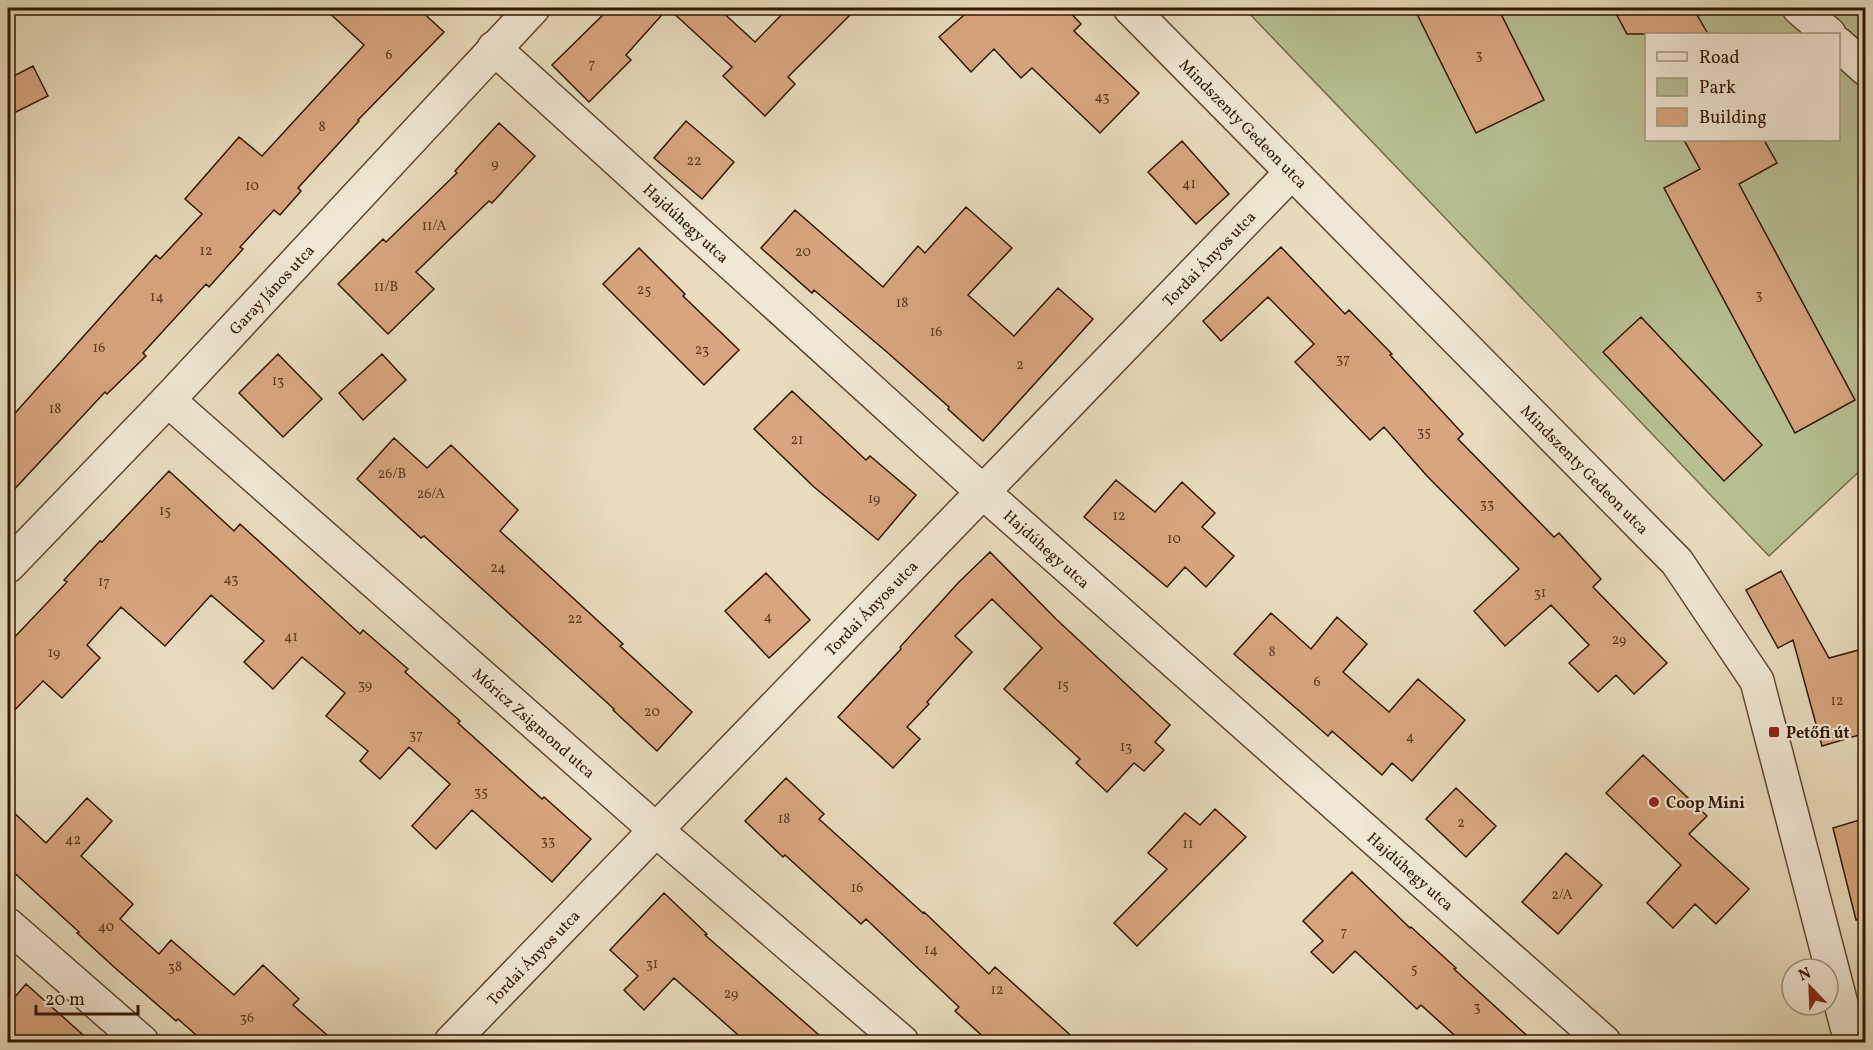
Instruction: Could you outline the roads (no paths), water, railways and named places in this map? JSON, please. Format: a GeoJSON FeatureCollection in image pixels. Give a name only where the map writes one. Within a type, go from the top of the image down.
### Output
{"type":"FeatureCollection","features":[{"type":"Feature","properties":{"kind":"street","name":"Garay János utca"},"geometry":{"type":"LineString","coordinates":[[8,566],[168,400],[533,8]]}},
{"type":"Feature","properties":{"kind":"street","name":"Mindszenty Gedeon utca"},"geometry":{"type":"LineString","coordinates":[[1130,8],[1677,562],[1757,681],[1851,1042]]}},
{"type":"Feature","properties":{"kind":"street"},"geometry":{"type":"LineString","coordinates":[[1799,8],[1827,33]]}},
{"type":"Feature","properties":{"kind":"street"},"geometry":{"type":"LineString","coordinates":[[1840,45],[1866,69]]}},
{"type":"Feature","properties":{"kind":"street","name":"Hajdúhegy utca"},"geometry":{"type":"LineString","coordinates":[[494,48],[983,492],[1604,1042]]}},
{"type":"Feature","properties":{"kind":"street","name":"Tordai Ányos utca"},"geometry":{"type":"LineString","coordinates":[[451,1042],[1292,172]]}},
{"type":"Feature","properties":{"kind":"street","name":"Móricz Zsigmond utca"},"geometry":{"type":"LineString","coordinates":[[168,400],[656,830],[902,1042]]}},
{"type":"Feature","properties":{"kind":"street"},"geometry":{"type":"LineString","coordinates":[[8,925],[142,1042]]}},
{"type":"Feature","properties":{"kind":"place","name":"Petőfi út"},"geometry":{"type":"Point","coordinates":[1774,732]}},
{"type":"Feature","properties":{"kind":"place","name":"Coop Mini"},"geometry":{"type":"Point","coordinates":[1654,802]}}]}
